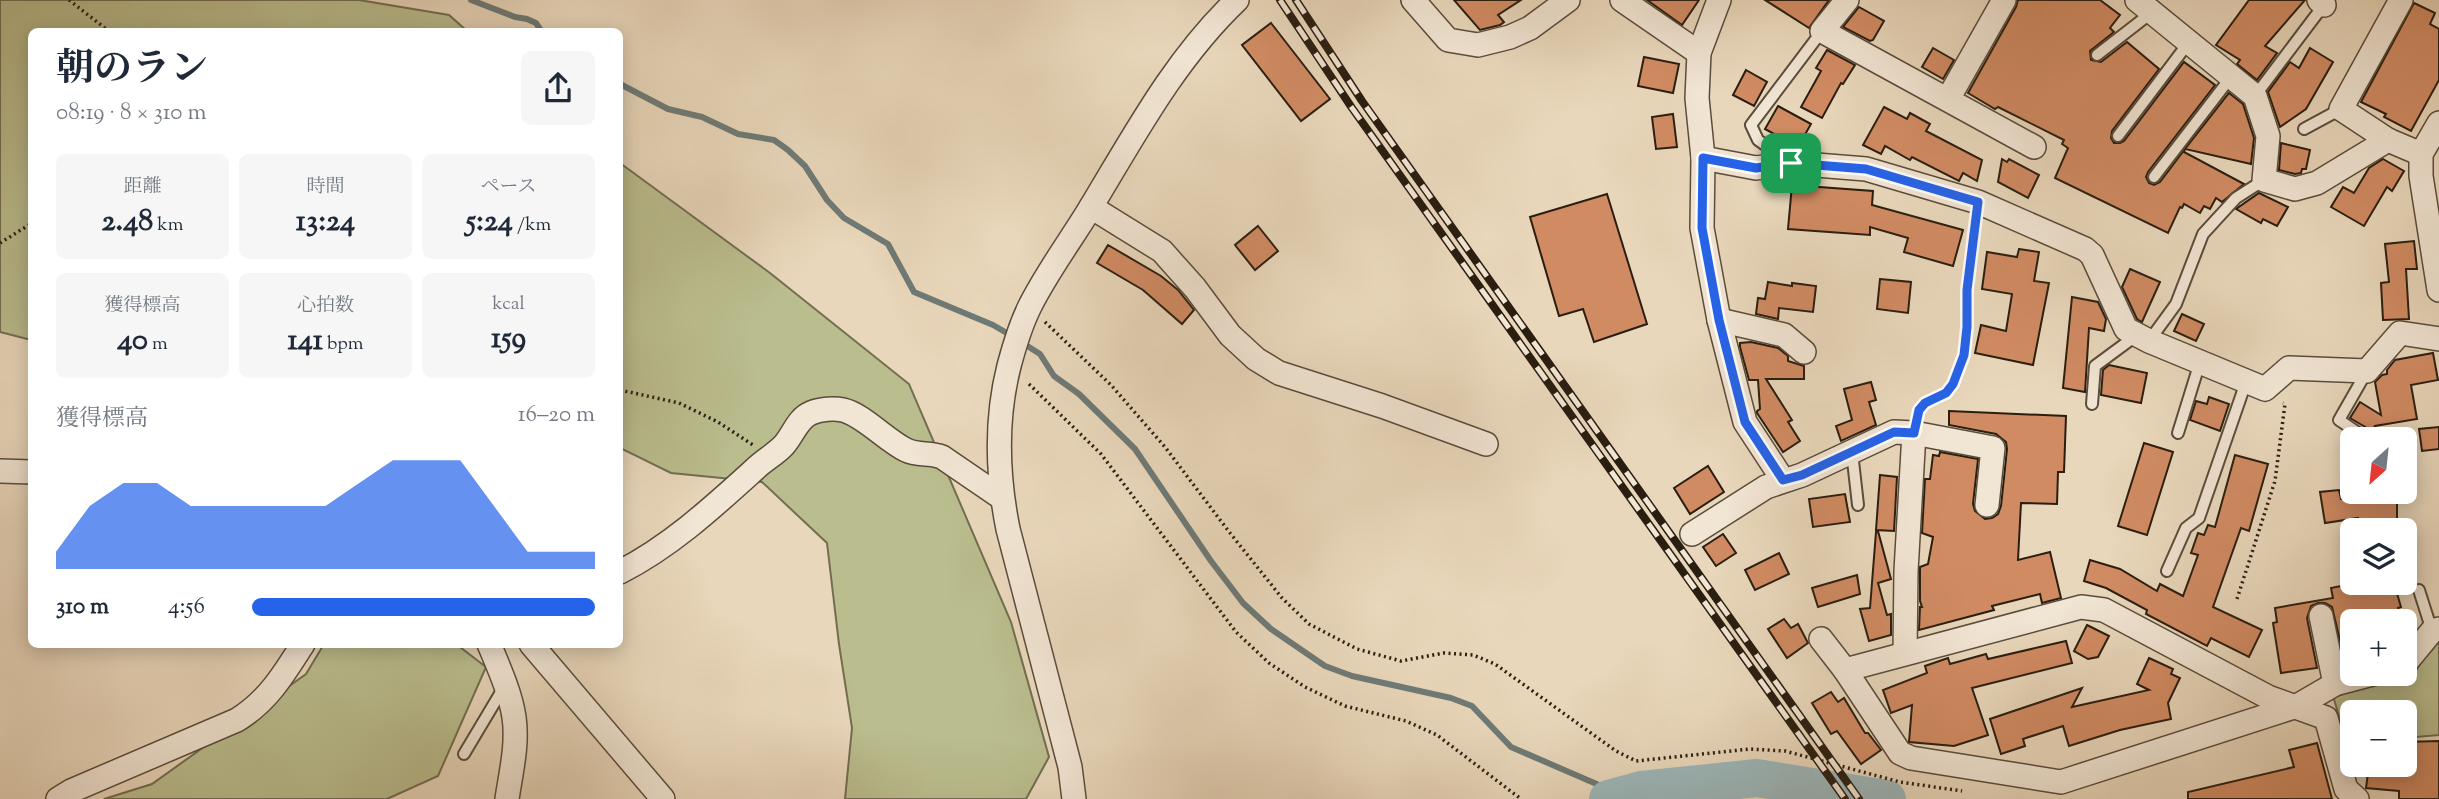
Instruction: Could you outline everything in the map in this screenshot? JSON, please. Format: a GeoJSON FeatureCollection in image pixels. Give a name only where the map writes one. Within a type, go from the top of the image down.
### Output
{"type":"FeatureCollection","features":[{"type":"Feature","properties":{"kind":"street"},"geometry":{"type":"LineString","coordinates":[[1074,799],[1070,767],[1002,498],[998,454],[1001,408],[1010,365],[1030,307],[1144,117],[1185,56],[1237,0]]}},
{"type":"Feature","properties":{"kind":"street"},"geometry":{"type":"LineString","coordinates":[[1413,0],[1448,40],[1478,45],[1510,37],[1530,28],[1567,0]]}},
{"type":"Feature","properties":{"kind":"street"},"geometry":{"type":"LineString","coordinates":[[1622,0],[1699,53]]}},
{"type":"Feature","properties":{"kind":"street"},"geometry":{"type":"LineString","coordinates":[[1719,0],[1699,53],[1697,98],[1703,158],[1702,228],[1719,320],[1745,422],[1783,480]]}},
{"type":"Feature","properties":{"kind":"street"},"geometry":{"type":"LineString","coordinates":[[1847,0],[1822,31],[2034,147]]}},
{"type":"Feature","properties":{"kind":"street"},"geometry":{"type":"LineString","coordinates":[[1948,99],[2004,0]]}},
{"type":"Feature","properties":{"kind":"street"},"geometry":{"type":"LineString","coordinates":[[2401,0],[2341,109],[2427,168]]}},
{"type":"Feature","properties":{"kind":"street"},"geometry":{"type":"LineString","coordinates":[[2144,7],[2255,96],[2268,136],[2264,180],[2295,189],[2317,183],[2388,140]]}},
{"type":"Feature","properties":{"kind":"street"},"geometry":{"type":"LineString","coordinates":[[2439,123],[2427,168],[2439,290]]}},
{"type":"Feature","properties":{"kind":"street"},"geometry":{"type":"LineString","coordinates":[[1703,158],[1756,168],[1791,163],[1866,169],[1978,202],[2092,254],[2126,329],[2256,385],[2288,368],[2367,371],[2400,333],[2439,339]]}},
{"type":"Feature","properties":{"kind":"street"},"geometry":{"type":"LineString","coordinates":[[1091,207],[1162,251],[1195,288],[1230,335],[1256,359],[1279,373],[1382,406],[1486,444]]}},
{"type":"Feature","properties":{"kind":"street"},"geometry":{"type":"LineString","coordinates":[[1719,320],[1784,335],[1804,352]]}},
{"type":"Feature","properties":{"kind":"street"},"geometry":{"type":"LineString","coordinates":[[623,570],[654,552],[713,507],[783,446],[810,413],[843,410],[903,449],[918,455],[934,454],[942,457],[1002,498]]}},
{"type":"Feature","properties":{"kind":"street"},"geometry":{"type":"LineString","coordinates":[[1692,534],[1766,487],[1802,475],[1894,432],[1914,433],[1993,448],[1987,505]]}},
{"type":"Feature","properties":{"kind":"street"},"geometry":{"type":"LineString","coordinates":[[1905,653],[1906,571],[1914,433]]}},
{"type":"Feature","properties":{"kind":"street"},"geometry":{"type":"LineString","coordinates":[[0,471],[28,472]]}},
{"type":"Feature","properties":{"kind":"street"},"geometry":{"type":"LineString","coordinates":[[1845,670],[2081,607],[2104,610],[2268,697],[2326,718],[2346,789],[2357,799]]}},
{"type":"Feature","properties":{"kind":"street"},"geometry":{"type":"LineString","coordinates":[[2321,616],[2335,684]]}},
{"type":"Feature","properties":{"kind":"street"},"geometry":{"type":"LineString","coordinates":[[2417,650],[2435,630]]}},
{"type":"Feature","properties":{"kind":"street"},"geometry":{"type":"LineString","coordinates":[[1821,639],[1900,752],[1910,758],[2061,782],[2297,706],[2340,683]]}},
{"type":"Feature","properties":{"kind":"street"},"geometry":{"type":"LineString","coordinates":[[58,799],[246,715],[276,687],[300,648]]}},
{"type":"Feature","properties":{"kind":"street"},"geometry":{"type":"LineString","coordinates":[[491,648],[506,685],[514,718],[514,754],[507,799]]}},
{"type":"Feature","properties":{"kind":"street"},"geometry":{"type":"LineString","coordinates":[[534,648],[663,799]]}},
{"type":"Feature","properties":{"kind":"lane"},"geometry":{"type":"LineString","coordinates":[[2255,96],[2324,2]]}},
{"type":"Feature","properties":{"kind":"lane"},"geometry":{"type":"LineString","coordinates":[[2096,55],[2144,7]]}},
{"type":"Feature","properties":{"kind":"lane"},"geometry":{"type":"LineString","coordinates":[[1791,163],[1758,140],[1751,125],[1822,31]]}},
{"type":"Feature","properties":{"kind":"lane"},"geometry":{"type":"LineString","coordinates":[[2118,136],[2189,42]]}},
{"type":"Feature","properties":{"kind":"lane"},"geometry":{"type":"LineString","coordinates":[[2154,177],[2232,76]]}},
{"type":"Feature","properties":{"kind":"lane"},"geometry":{"type":"LineString","coordinates":[[2304,129],[2341,109]]}},
{"type":"Feature","properties":{"kind":"lane"},"geometry":{"type":"LineString","coordinates":[[2092,404],[2095,366],[2143,338],[2176,304],[2203,234],[2236,198],[2264,180]]}},
{"type":"Feature","properties":{"kind":"lane"},"geometry":{"type":"LineString","coordinates":[[2178,433],[2200,362]]}},
{"type":"Feature","properties":{"kind":"lane"},"geometry":{"type":"LineString","coordinates":[[2349,427],[2339,420],[2367,371]]}},
{"type":"Feature","properties":{"kind":"lane"},"geometry":{"type":"LineString","coordinates":[[2167,571],[2186,527],[2199,518],[2256,385]]}},
{"type":"Feature","properties":{"kind":"lane"},"geometry":{"type":"LineString","coordinates":[[1852,452],[1858,505]]}},
{"type":"Feature","properties":{"kind":"lane"},"geometry":{"type":"LineString","coordinates":[[2419,590],[2435,630]]}},
{"type":"Feature","properties":{"kind":"lane"},"geometry":{"type":"LineString","coordinates":[[464,754],[506,685]]}},
{"type":"Feature","properties":{"kind":"path"},"geometry":{"type":"LineString","coordinates":[[69,0],[105,28]]}},
{"type":"Feature","properties":{"kind":"path"},"geometry":{"type":"LineString","coordinates":[[1914,433],[1919,410],[1925,403],[1946,393],[1953,384],[1964,355],[1967,290],[1978,202]]}},
{"type":"Feature","properties":{"kind":"path"},"geometry":{"type":"LineString","coordinates":[[0,243],[28,226]]}},
{"type":"Feature","properties":{"kind":"path"},"geometry":{"type":"LineString","coordinates":[[1030,307],[1111,385],[1165,447],[1282,598],[1309,624],[1357,649],[1401,661],[1444,653],[1473,654],[1495,664],[1616,751],[1636,761],[1750,748],[1785,751],[1900,782],[1965,791]]}},
{"type":"Feature","properties":{"kind":"path"},"geometry":{"type":"LineString","coordinates":[[1010,365],[1101,454],[1236,632],[1269,663],[1305,687],[1345,706],[1406,721],[1437,735],[1521,799]]}},
{"type":"Feature","properties":{"kind":"path"},"geometry":{"type":"LineString","coordinates":[[2237,599],[2275,481],[2285,404],[2256,385]]}},
{"type":"Feature","properties":{"kind":"path"},"geometry":{"type":"LineString","coordinates":[[623,391],[679,403],[718,422],[769,456]]}},
{"type":"Feature","properties":{"kind":"green space"},"geometry":{"type":"Polygon","coordinates":[[[0,0],[359,0],[449,15],[464,28],[28,28],[28,339],[0,332],[0,0]]]}},
{"type":"Feature","properties":{"kind":"green space"},"geometry":{"type":"Polygon","coordinates":[[[623,165],[770,273],[909,384],[1011,622],[1049,757],[1026,799],[845,799],[852,728],[827,543],[762,482],[671,473],[623,449],[623,165]]]}},
{"type":"Feature","properties":{"kind":"green space"},"geometry":{"type":"Polygon","coordinates":[[[2439,639],[2439,735],[2417,737],[2417,700],[2340,700],[2340,720],[2333,696],[2367,686],[2417,686],[2417,669],[2435,640],[2439,639]]]}},
{"type":"Feature","properties":{"kind":"green space"},"geometry":{"type":"Polygon","coordinates":[[[322,648],[461,648],[486,667],[438,776],[387,799],[104,799],[152,784],[306,674],[322,648]]]}},
{"type":"Feature","properties":{"kind":"building"},"geometry":{"type":"Polygon","coordinates":[[[1454,0],[1521,0],[1498,15],[1504,22],[1500,25],[1480,30],[1454,0]]]}},
{"type":"Feature","properties":{"kind":"building"},"geometry":{"type":"Polygon","coordinates":[[[1647,0],[1699,0],[1682,25],[1647,0]]]}},
{"type":"Feature","properties":{"kind":"building"},"geometry":{"type":"Polygon","coordinates":[[[1765,0],[1829,0],[1809,28],[1765,0]]]}},
{"type":"Feature","properties":{"kind":"building"},"geometry":{"type":"Polygon","coordinates":[[[2018,0],[2100,0],[2120,15],[2110,28],[2114,32],[2090,51],[2091,60],[2101,62],[2127,42],[2159,69],[2112,131],[2111,138],[2114,143],[2124,141],[2184,62],[2215,85],[2148,172],[2146,177],[2149,183],[2154,185],[2160,182],[2185,149],[2184,152],[2244,184],[2222,202],[2216,198],[2210,209],[2204,206],[2200,213],[2184,204],[2168,233],[2055,178],[2068,148],[2062,144],[2064,140],[1998,107],[1995,109],[1968,93],[2018,0]]]}},
{"type":"Feature","properties":{"kind":"building"},"geometry":{"type":"Polygon","coordinates":[[[2249,0],[2305,0],[2265,46],[2277,53],[2257,80],[2237,64],[2240,60],[2216,45],[2249,0]]]}},
{"type":"Feature","properties":{"kind":"building"},"geometry":{"type":"Polygon","coordinates":[[[2414,3],[2435,13],[2430,24],[2439,29],[2439,80],[2411,131],[2384,117],[2386,114],[2361,102],[2414,3]]]}},
{"type":"Feature","properties":{"kind":"building"},"geometry":{"type":"Polygon","coordinates":[[[1859,7],[1884,21],[1873,40],[1870,41],[1843,27],[1859,7]]]}},
{"type":"Feature","properties":{"kind":"building"},"geometry":{"type":"Polygon","coordinates":[[[1271,23],[1330,99],[1301,121],[1242,45],[1271,23]]]}},
{"type":"Feature","properties":{"kind":"building"},"geometry":{"type":"Polygon","coordinates":[[[1933,48],[1954,60],[1943,79],[1922,67],[1933,48]]]}},
{"type":"Feature","properties":{"kind":"building"},"geometry":{"type":"Polygon","coordinates":[[[2310,48],[2333,62],[2306,109],[2280,127],[2268,92],[2290,62],[2299,68],[2310,48]]]}},
{"type":"Feature","properties":{"kind":"building"},"geometry":{"type":"Polygon","coordinates":[[[1827,50],[1855,65],[1843,84],[1841,83],[1822,118],[1801,107],[1821,71],[1816,68],[1827,50]]]}},
{"type":"Feature","properties":{"kind":"building"},"geometry":{"type":"Polygon","coordinates":[[[1644,57],[1679,64],[1673,93],[1638,86],[1644,57]]]}},
{"type":"Feature","properties":{"kind":"building"},"geometry":{"type":"Polygon","coordinates":[[[1746,70],[1767,82],[1754,106],[1733,95],[1746,70]]]}},
{"type":"Feature","properties":{"kind":"building"},"geometry":{"type":"Polygon","coordinates":[[[2229,93],[2243,104],[2254,138],[2251,164],[2185,149],[2229,93]]]}},
{"type":"Feature","properties":{"kind":"building"},"geometry":{"type":"Polygon","coordinates":[[[1778,106],[1811,124],[1798,147],[1765,129],[1778,106]]]}},
{"type":"Feature","properties":{"kind":"building"},"geometry":{"type":"Polygon","coordinates":[[[1884,107],[1907,119],[1910,113],[1930,124],[1926,131],[1982,160],[1977,181],[1963,173],[1959,181],[1885,146],[1881,154],[1863,145],[1884,107]]]}},
{"type":"Feature","properties":{"kind":"building"},"geometry":{"type":"Polygon","coordinates":[[[1673,114],[1677,147],[1656,149],[1652,117],[1673,114]]]}},
{"type":"Feature","properties":{"kind":"building"},"geometry":{"type":"Polygon","coordinates":[[[2281,143],[2310,150],[2306,169],[2295,174],[2279,170],[2281,143]]]}},
{"type":"Feature","properties":{"kind":"building"},"geometry":{"type":"Polygon","coordinates":[[[2002,159],[2007,162],[2009,159],[2039,175],[2028,198],[1998,182],[2002,159]]]}},
{"type":"Feature","properties":{"kind":"building"},"geometry":{"type":"Polygon","coordinates":[[[2383,159],[2404,171],[2392,191],[2387,187],[2364,226],[2331,207],[2343,187],[2354,193],[2369,168],[2383,159]]]}},
{"type":"Feature","properties":{"kind":"building"},"geometry":{"type":"Polygon","coordinates":[[[1792,185],[1873,191],[1872,205],[1963,230],[1953,266],[1904,252],[1908,238],[1870,227],[1870,235],[1788,229],[1792,185]]]}},
{"type":"Feature","properties":{"kind":"building"},"geometry":{"type":"Polygon","coordinates":[[[2259,193],[2288,207],[2277,226],[2263,219],[2261,223],[2236,209],[2259,193]]]}},
{"type":"Feature","properties":{"kind":"building"},"geometry":{"type":"Polygon","coordinates":[[[1607,194],[1647,324],[1594,342],[1583,309],[1559,316],[1530,217],[1607,194]]]}},
{"type":"Feature","properties":{"kind":"building"},"geometry":{"type":"Polygon","coordinates":[[[1258,226],[1278,251],[1255,270],[1235,245],[1258,226]]]}},
{"type":"Feature","properties":{"kind":"building"},"geometry":{"type":"Polygon","coordinates":[[[2414,241],[2417,269],[2406,269],[2409,319],[2383,320],[2381,283],[2389,282],[2385,244],[2414,241]]]}},
{"type":"Feature","properties":{"kind":"building"},"geometry":{"type":"Polygon","coordinates":[[[1108,245],[1161,276],[1178,290],[1194,310],[1182,324],[1143,290],[1097,263],[1108,245]]]}},
{"type":"Feature","properties":{"kind":"building"},"geometry":{"type":"Polygon","coordinates":[[[2019,249],[2039,252],[2034,281],[2049,283],[2033,365],[1975,353],[1981,325],[2006,331],[2012,294],[1982,289],[1987,252],[2017,257],[2019,249]]]}},
{"type":"Feature","properties":{"kind":"building"},"geometry":{"type":"Polygon","coordinates":[[[2130,269],[2160,282],[2142,322],[2137,319],[2122,287],[2130,269]]]}},
{"type":"Feature","properties":{"kind":"building"},"geometry":{"type":"Polygon","coordinates":[[[1880,279],[1911,282],[1908,313],[1877,309],[1880,279]]]}},
{"type":"Feature","properties":{"kind":"building"},"geometry":{"type":"Polygon","coordinates":[[[1768,282],[1816,286],[1813,312],[1779,308],[1778,319],[1756,314],[1758,298],[1765,299],[1768,282]]]}},
{"type":"Feature","properties":{"kind":"building"},"geometry":{"type":"Polygon","coordinates":[[[2072,297],[2098,302],[2106,319],[2104,331],[2089,328],[2085,392],[2063,388],[2072,297]]]}},
{"type":"Feature","properties":{"kind":"building"},"geometry":{"type":"Polygon","coordinates":[[[2182,314],[2204,324],[2196,341],[2174,331],[2182,314]]]}},
{"type":"Feature","properties":{"kind":"building"},"geometry":{"type":"Polygon","coordinates":[[[1751,342],[1778,348],[1788,356],[1788,361],[1804,366],[1804,379],[1766,379],[1792,420],[1788,422],[1800,441],[1783,452],[1757,413],[1760,409],[1758,380],[1749,380],[1740,347],[1740,343],[1751,342]]]}},
{"type":"Feature","properties":{"kind":"building"},"geometry":{"type":"Polygon","coordinates":[[[2433,353],[2438,380],[2411,385],[2417,419],[2365,427],[2350,418],[2360,402],[2381,415],[2375,382],[2387,374],[2395,360],[2433,353]]]}},
{"type":"Feature","properties":{"kind":"building"},"geometry":{"type":"Polygon","coordinates":[[[2109,365],[2147,373],[2141,403],[2101,395],[2103,370],[2109,365]]]}},
{"type":"Feature","properties":{"kind":"building"},"geometry":{"type":"Polygon","coordinates":[[[1871,382],[1876,400],[1869,402],[1876,425],[1841,441],[1836,426],[1852,420],[1844,389],[1871,382]]]}},
{"type":"Feature","properties":{"kind":"building"},"geometry":{"type":"Polygon","coordinates":[[[2209,397],[2229,404],[2220,431],[2190,420],[2196,401],[2207,404],[2209,397]]]}},
{"type":"Feature","properties":{"kind":"building"},"geometry":{"type":"Polygon","coordinates":[[[1949,411],[2066,416],[2064,472],[2058,472],[2057,504],[2021,503],[2018,560],[2050,552],[2061,598],[2042,603],[2040,594],[1992,606],[1994,610],[1919,630],[1922,607],[1920,567],[1928,564],[1933,537],[1922,533],[1925,479],[1930,479],[1933,455],[1939,456],[1940,452],[1978,459],[1973,504],[1975,511],[1985,519],[1992,518],[1998,514],[2001,506],[2006,442],[1996,434],[1949,425],[1949,411]]]}},
{"type":"Feature","properties":{"kind":"building"},"geometry":{"type":"Polygon","coordinates":[[[2439,427],[2439,449],[2422,451],[2419,429],[2439,427]]]}},
{"type":"Feature","properties":{"kind":"building"},"geometry":{"type":"Polygon","coordinates":[[[2144,443],[2173,452],[2147,535],[2118,526],[2144,443]]]}},
{"type":"Feature","properties":{"kind":"building"},"geometry":{"type":"Polygon","coordinates":[[[2235,455],[2268,464],[2249,531],[2241,528],[2213,607],[2262,630],[2249,657],[2211,638],[2207,646],[2146,614],[2147,610],[2106,588],[2084,581],[2090,560],[2120,569],[2157,591],[2160,584],[2183,596],[2198,555],[2191,553],[2198,533],[2204,535],[2208,525],[2215,527],[2235,455]]]}},
{"type":"Feature","properties":{"kind":"building"},"geometry":{"type":"Polygon","coordinates":[[[1708,466],[1724,492],[1690,514],[1674,488],[1708,466]]]}},
{"type":"Feature","properties":{"kind":"building"},"geometry":{"type":"Polygon","coordinates":[[[1880,475],[1897,477],[1894,531],[1876,530],[1880,475]]]}},
{"type":"Feature","properties":{"kind":"building"},"geometry":{"type":"Polygon","coordinates":[[[2339,490],[2340,504],[2397,504],[2397,518],[2340,518],[2340,521],[2325,523],[2320,492],[2339,490]]]}},
{"type":"Feature","properties":{"kind":"building"},"geometry":{"type":"Polygon","coordinates":[[[1845,494],[1850,522],[1813,527],[1809,499],[1845,494]]]}},
{"type":"Feature","properties":{"kind":"building"},"geometry":{"type":"Polygon","coordinates":[[[1878,531],[1891,579],[1878,583],[1887,615],[1891,614],[1891,635],[1869,641],[1860,609],[1870,608],[1878,531]]]}},
{"type":"Feature","properties":{"kind":"building"},"geometry":{"type":"Polygon","coordinates":[[[1723,534],[1736,553],[1716,566],[1703,547],[1723,534]]]}},
{"type":"Feature","properties":{"kind":"building"},"geometry":{"type":"Polygon","coordinates":[[[1779,553],[1789,574],[1755,590],[1745,570],[1779,553]]]}},
{"type":"Feature","properties":{"kind":"building"},"geometry":{"type":"Polygon","coordinates":[[[1857,575],[1860,594],[1818,607],[1812,588],[1857,575]]]}},
{"type":"Feature","properties":{"kind":"building"},"geometry":{"type":"Polygon","coordinates":[[[2340,586],[2340,595],[2398,595],[2401,607],[2340,609],[2340,641],[2332,607],[2325,603],[2311,606],[2307,618],[2317,668],[2281,673],[2273,623],[2277,622],[2275,608],[2333,598],[2331,588],[2340,586]]]}},
{"type":"Feature","properties":{"kind":"building"},"geometry":{"type":"Polygon","coordinates":[[[1784,619],[1791,628],[1798,624],[1808,643],[1787,658],[1768,629],[1784,619]]]}},
{"type":"Feature","properties":{"kind":"building"},"geometry":{"type":"Polygon","coordinates":[[[2087,625],[2109,636],[2098,657],[2088,659],[2074,651],[2087,625]]]}},
{"type":"Feature","properties":{"kind":"building"},"geometry":{"type":"Polygon","coordinates":[[[2066,641],[2072,663],[1972,688],[1988,735],[1954,746],[1909,742],[1912,705],[1891,713],[1883,690],[1927,673],[1925,666],[1948,658],[1950,664],[1986,654],[1988,659],[2066,641]]]}},
{"type":"Feature","properties":{"kind":"building"},"geometry":{"type":"Polygon","coordinates":[[[2149,658],[2173,669],[2171,674],[2180,678],[2168,703],[2171,719],[2120,730],[2069,746],[2063,726],[2023,739],[2025,746],[2001,754],[1990,719],[2082,688],[2072,707],[2149,690],[2137,684],[2149,658]]]}},
{"type":"Feature","properties":{"kind":"building"},"geometry":{"type":"Polygon","coordinates":[[[1831,692],[1838,702],[1844,698],[1865,733],[1868,733],[1881,750],[1861,764],[1837,731],[1831,734],[1812,703],[1831,692]]]}},
{"type":"Feature","properties":{"kind":"building"},"geometry":{"type":"Polygon","coordinates":[[[2439,741],[2439,799],[2399,799],[2399,791],[2366,788],[2367,777],[2417,777],[2417,742],[2439,741]]]}},
{"type":"Feature","properties":{"kind":"building"},"geometry":{"type":"Polygon","coordinates":[[[2317,743],[2332,799],[2188,799],[2188,792],[2294,767],[2289,750],[2317,743]]]}},
{"type":"Feature","properties":{"kind":"waterway"},"geometry":{"type":"LineString","coordinates":[[471,0],[527,19],[539,28]]}},
{"type":"Feature","properties":{"kind":"waterway"},"geometry":{"type":"LineString","coordinates":[[623,86],[668,109],[702,117],[738,134],[774,140],[805,166],[827,200],[844,218],[888,244],[914,292],[993,325],[1012,336]]}},
{"type":"Feature","properties":{"kind":"waterway"},"geometry":{"type":"LineString","coordinates":[[1021,342],[1040,354],[1054,376],[1079,394],[1135,449],[1211,561],[1243,603],[1271,629],[1325,666],[1352,676],[1451,698],[1472,706],[1511,747],[1622,795]]}},
{"type":"Feature","properties":{"kind":"waterway"},"geometry":{"type":"LineString","coordinates":[[1608,799],[1641,790],[1757,778],[1887,799]]}},
{"type":"Feature","properties":{"kind":"waterway"},"geometry":{"type":"LineString","coordinates":[[1791,783],[1793,799]]}},
{"type":"Feature","properties":{"kind":"railway"},"geometry":{"type":"LineString","coordinates":[[1280,0],[1352,108],[1845,799]]}},
{"type":"Feature","properties":{"kind":"railway"},"geometry":{"type":"LineString","coordinates":[[1296,0],[1362,101],[1859,799]]}},
{"type":"Feature","properties":{"kind":"route"},"geometry":{"type":"LineString","coordinates":[[1703,158],[1756,168],[1791,163],[1866,169],[1978,202],[1967,290],[1964,355],[1953,384],[1946,393],[1925,403],[1919,410],[1914,433],[1894,432],[1802,475],[1783,480],[1745,422],[1719,320],[1702,228],[1703,158]]}}]}
